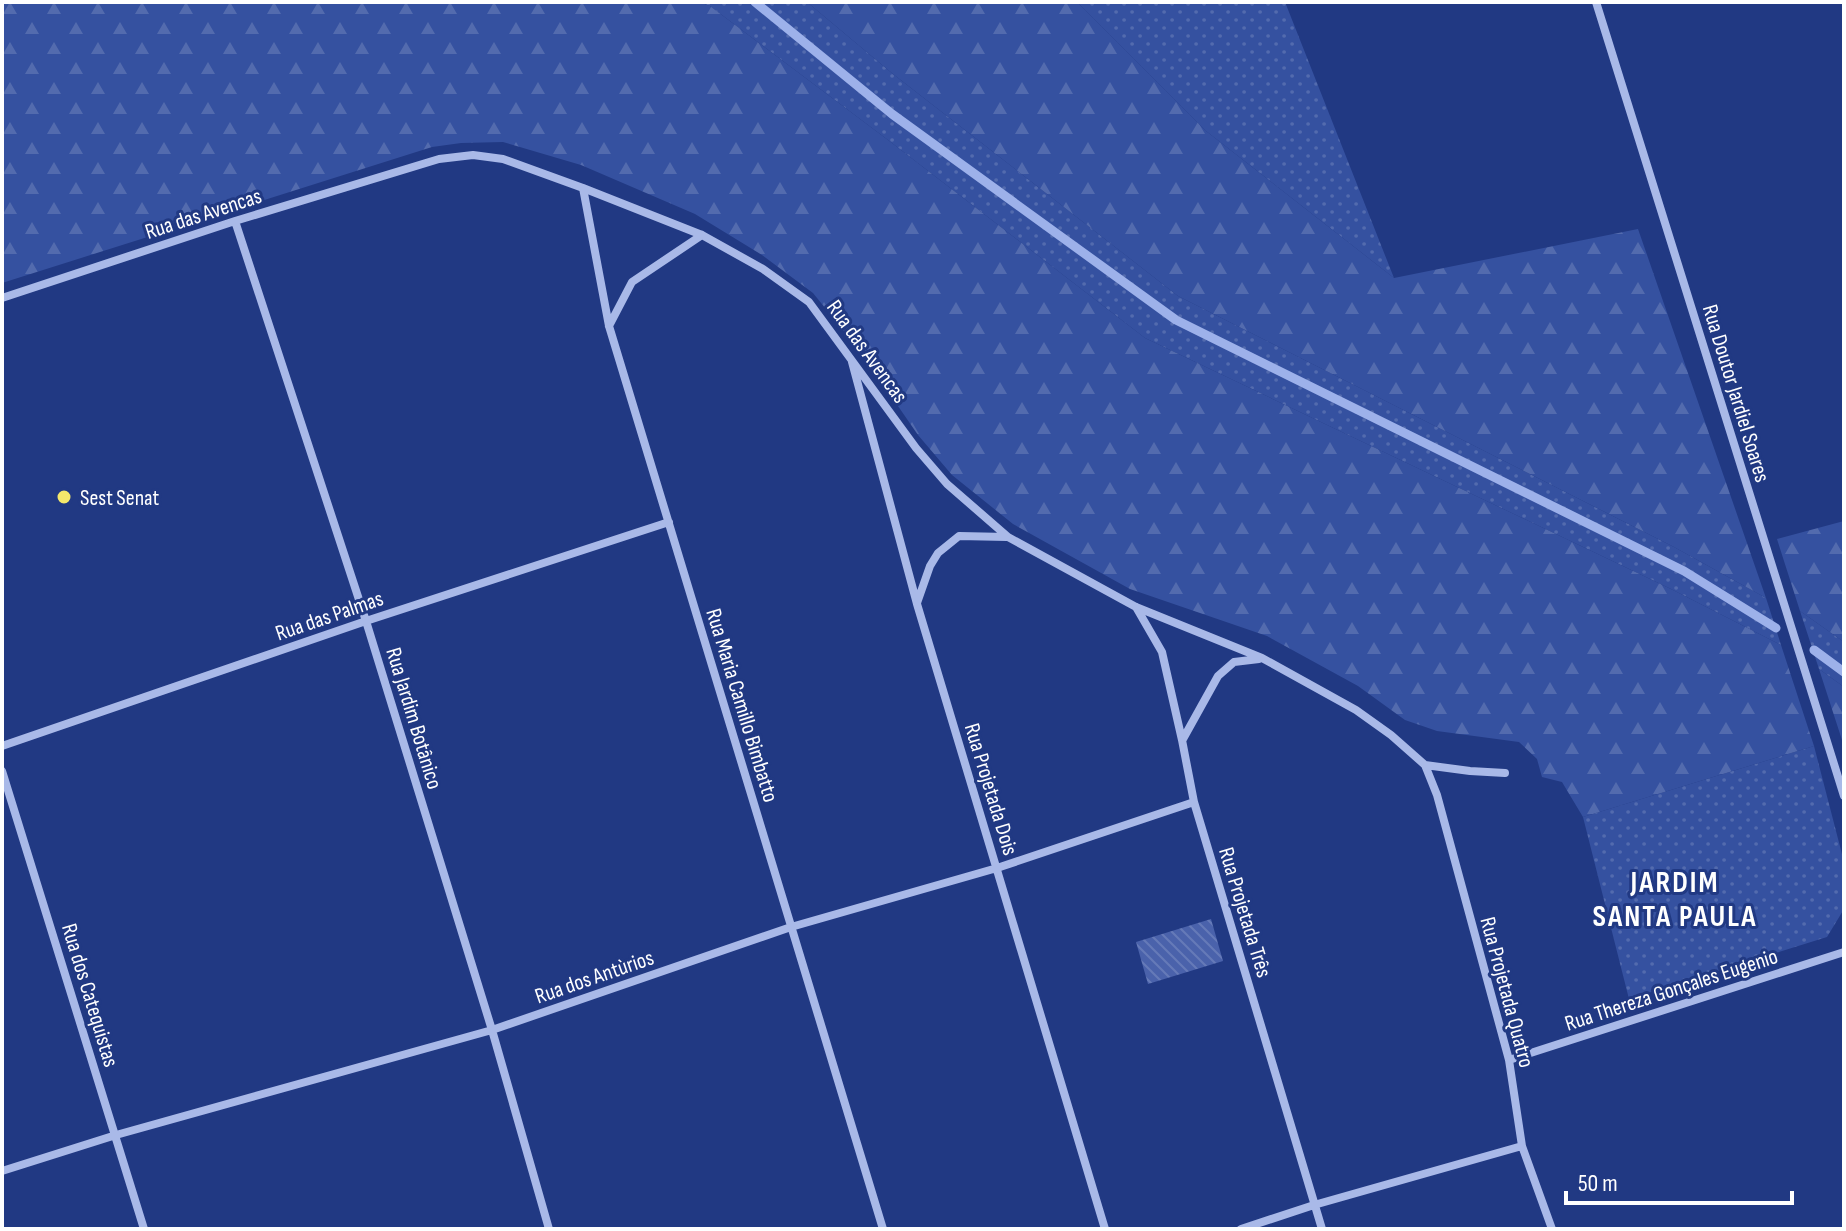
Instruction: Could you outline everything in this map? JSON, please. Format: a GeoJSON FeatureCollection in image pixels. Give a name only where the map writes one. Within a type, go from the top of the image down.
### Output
{"type":"FeatureCollection","features":[{"type":"Feature","properties":{"kind":"street","name":"Rua Doutor Jardiel Soares"},"geometry":{"type":"LineString","coordinates":[[1596,2],[1844,796]]}},
{"type":"Feature","properties":{"kind":"street","name":"Rua das Avencas"},"geometry":{"type":"LineString","coordinates":[[2,298],[235,221],[439,159],[473,155],[503,159],[702,235],[763,269],[809,302],[916,448],[947,484],[1008,537],[1136,607],[1262,658],[1356,710],[1425,765]]}},
{"type":"Feature","properties":{"kind":"street","name":"Rua Maria Camillo Bimbatto"},"geometry":{"type":"LineString","coordinates":[[583,188],[609,326],[883,1229]]}},
{"type":"Feature","properties":{"kind":"street","name":"Rua Jardim Botânico"},"geometry":{"type":"LineString","coordinates":[[235,221],[366,621],[492,1030],[549,1229]]}},
{"type":"Feature","properties":{"kind":"street"},"geometry":{"type":"LineString","coordinates":[[609,326],[632,282],[702,235]]}},
{"type":"Feature","properties":{"kind":"street","name":"Rua Projetada Dois"},"geometry":{"type":"LineString","coordinates":[[851,357],[917,604],[1105,1229]]}},
{"type":"Feature","properties":{"kind":"street","name":"Rua das Palmas"},"geometry":{"type":"LineString","coordinates":[[2,746],[366,621],[669,522]]}},
{"type":"Feature","properties":{"kind":"street"},"geometry":{"type":"LineString","coordinates":[[917,604],[930,566],[938,553],[959,536],[1008,537]]}},
{"type":"Feature","properties":{"kind":"street","name":"Rua Projetada Três"},"geometry":{"type":"LineString","coordinates":[[1136,607],[1162,652],[1194,802],[1322,1229]]}},
{"type":"Feature","properties":{"kind":"street"},"geometry":{"type":"LineString","coordinates":[[1182,740],[1218,676],[1234,662],[1262,658]]}},
{"type":"Feature","properties":{"kind":"street"},"geometry":{"type":"LineString","coordinates":[[1425,765],[1505,773]]}},
{"type":"Feature","properties":{"kind":"street","name":"Rua Projetada Quatro"},"geometry":{"type":"LineString","coordinates":[[1425,765],[1437,795],[1509,1060],[1522,1146],[1552,1229]]}},
{"type":"Feature","properties":{"kind":"street","name":"Rua dos Catequistas"},"geometry":{"type":"LineString","coordinates":[[2,771],[144,1229]]}},
{"type":"Feature","properties":{"kind":"street","name":"Rua dos Antùrios"},"geometry":{"type":"LineString","coordinates":[[2,1171],[116,1135],[492,1030],[791,927],[997,868],[1194,802]]}},
{"type":"Feature","properties":{"kind":"street","name":"Rua Thereza Gonçales Eugenio"},"geometry":{"type":"LineString","coordinates":[[1509,1060],[1844,952]]}},
{"type":"Feature","properties":{"kind":"street"},"geometry":{"type":"LineString","coordinates":[[1241,1229],[1522,1146]]}},
{"type":"Feature","properties":{"kind":"green space"},"geometry":{"type":"Polygon","coordinates":[[[2,2],[699,2],[710,6],[1145,338],[1671,589],[1781,645],[1814,746],[1583,817],[1562,782],[1542,777],[1537,759],[1519,742],[1437,731],[1405,720],[1358,686],[1267,636],[1130,589],[1013,524],[952,475],[918,435],[860,351],[813,293],[762,255],[695,214],[581,165],[503,142],[432,147],[2,283],[2,2]]]}},
{"type":"Feature","properties":{"kind":"green space"},"geometry":{"type":"Polygon","coordinates":[[[699,2],[807,2],[893,74],[1178,296],[1674,547],[1766,598],[1781,645],[1671,589],[1145,338],[888,140],[710,6],[699,2]]]}},
{"type":"Feature","properties":{"kind":"green space"},"geometry":{"type":"Polygon","coordinates":[[[807,2],[1077,2],[1206,131],[1394,278],[1638,229],[1766,598],[1674,547],[1178,296],[893,74],[807,2]]]}},
{"type":"Feature","properties":{"kind":"green space"},"geometry":{"type":"Polygon","coordinates":[[[1077,2],[1285,2],[1394,278],[1206,131],[1077,2]]]}},
{"type":"Feature","properties":{"kind":"green space"},"geometry":{"type":"Polygon","coordinates":[[[1844,521],[1844,642],[1800,611],[1777,539],[1844,521]]]}},
{"type":"Feature","properties":{"kind":"green space"},"geometry":{"type":"Polygon","coordinates":[[[1800,611],[1844,642],[1844,687],[1819,669],[1800,611]]]}},
{"type":"Feature","properties":{"kind":"green space"},"geometry":{"type":"Polygon","coordinates":[[[1819,669],[1844,687],[1844,745],[1842,740],[1819,669]]]}},
{"type":"Feature","properties":{"kind":"green space"},"geometry":{"type":"Polygon","coordinates":[[[1814,746],[1844,862],[1844,909],[1827,937],[1629,999],[1583,817],[1814,746]]]}},
{"type":"Feature","properties":{"kind":"building"},"geometry":{"type":"Polygon","coordinates":[[[1211,919],[1223,961],[1148,984],[1136,942],[1211,919]]]}},
{"type":"Feature","properties":{"kind":"waterway"},"geometry":{"type":"LineString","coordinates":[[755,2],[892,114],[1176,320],[1684,571],[1776,628]]}},
{"type":"Feature","properties":{"kind":"waterway"},"geometry":{"type":"LineString","coordinates":[[1814,650],[1844,672]]}},
{"type":"Feature","properties":{"kind":"place","name":"Sest Senat"},"geometry":{"type":"Point","coordinates":[64,497]}},
{"type":"Feature","properties":{"kind":"district","name":"JARDIM SANTA PAULA"},"geometry":{"type":"Point","coordinates":[1675,899]}}]}
